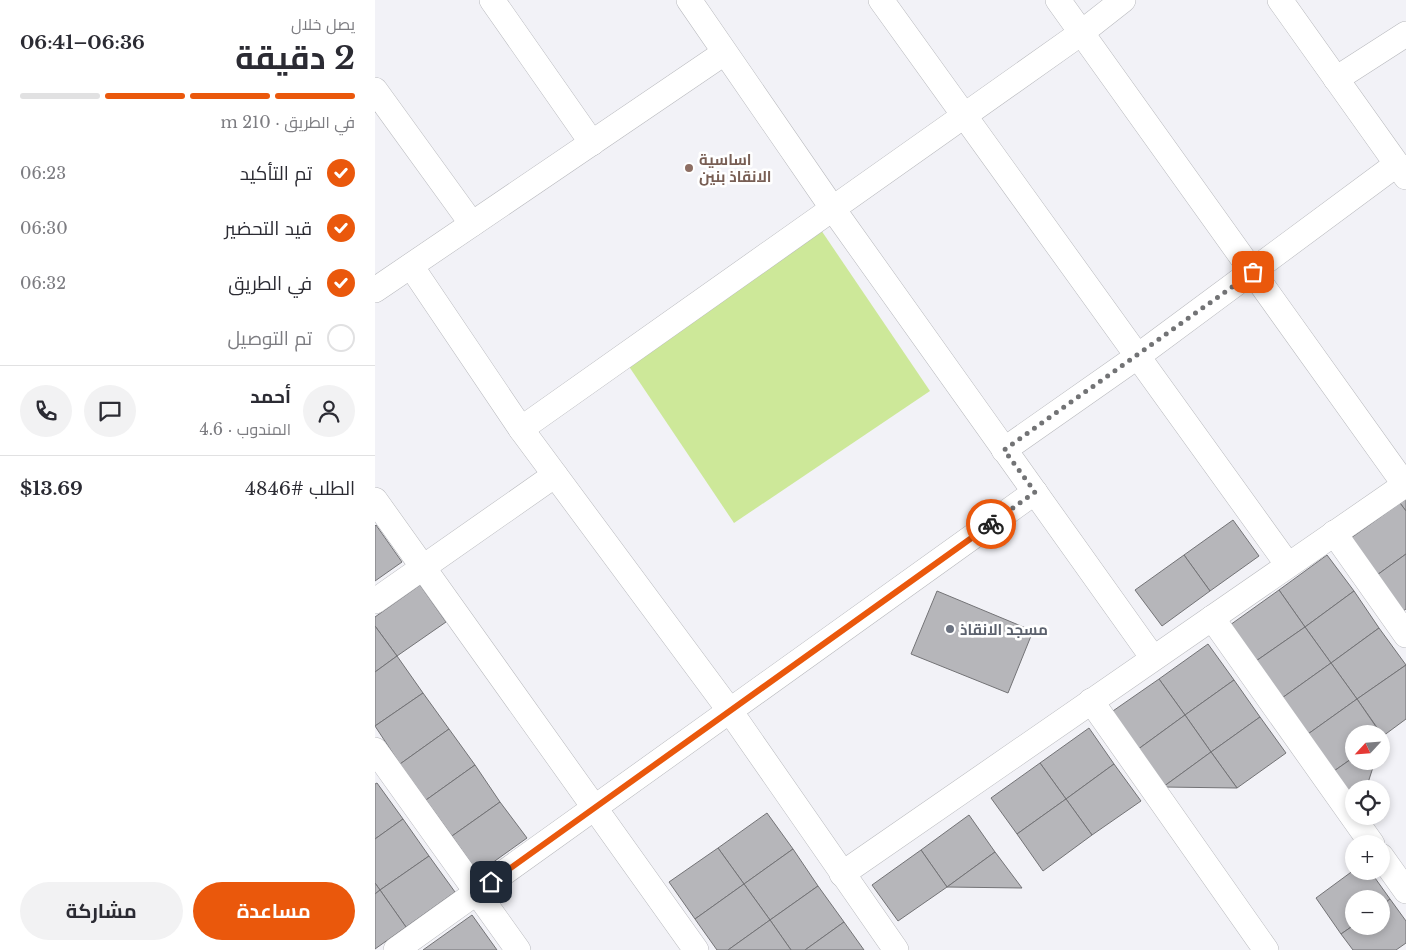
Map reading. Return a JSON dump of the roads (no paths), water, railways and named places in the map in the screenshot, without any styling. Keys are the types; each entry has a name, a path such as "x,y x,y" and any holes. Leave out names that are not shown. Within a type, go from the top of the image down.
{"street":[{"path":"492,0 592,143"},
{"path":"689,0 833,209 1153,658"},
{"path":"881,0 1288,565"},
{"path":"842,874 1406,484 1058,0"},
{"path":"521,428 833,209 963,114 1081,33 1123,0"},
{"path":"1004,450 1253,272 1401,171 1280,0"},
{"path":"1337,79 1406,34"},
{"path":"375,290 724,53"},
{"path":"375,90 472,224"},
{"path":"411,266 521,428 730,710 896,950"},
{"path":"375,602 555,474"},
{"path":"396,950 1035,492"},
{"path":"375,500 696,950"},
{"path":"1334,534 1406,635"},
{"path":"1212,618 1366,835"},
{"path":"1091,702 1267,950"},
{"path":"375,750 518,950"},
{"path":"1390,869 1406,891"}],"place":[{"name":"اساسية الانقاذ بنين","path":"689,168"},
{"name":"مسجد الانقاذ","path":"950,629"}]}
